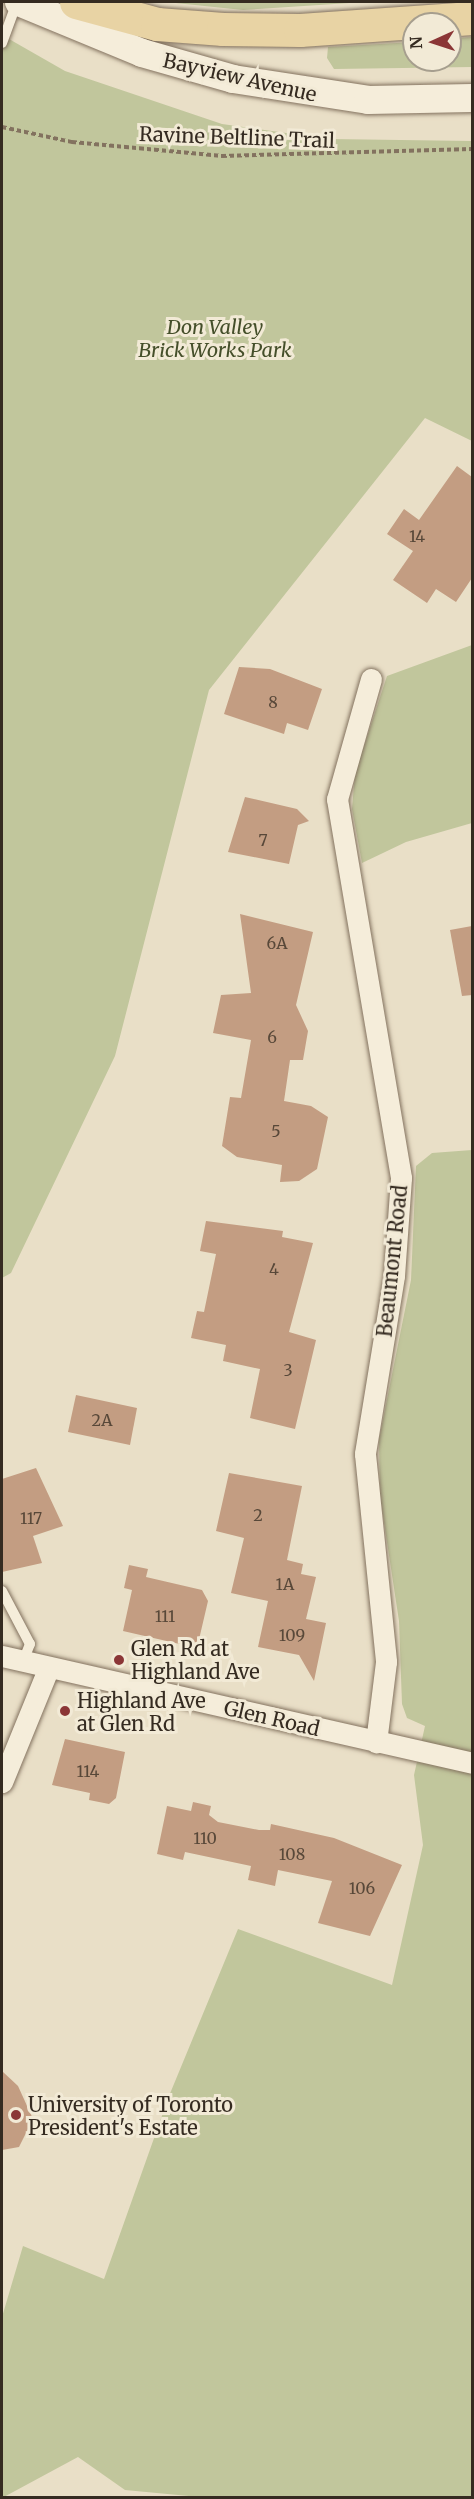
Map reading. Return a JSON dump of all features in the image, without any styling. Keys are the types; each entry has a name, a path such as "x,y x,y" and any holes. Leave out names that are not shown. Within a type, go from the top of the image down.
{"main road":[{"name":"Bayview Avenue","path":"18,2 142,53 233,79 368,100 472,98"},
{"path":"76,2 157,24 223,29 300,30 472,18"}],"street":[{"name":"Beaumont Road","path":"372,679 337,800 400,1178 394,1276 365,1454 386,1662 376,1742"},
{"name":"Glen Road","path":"2,1656 472,1763"},
{"path":"2,1782 49,1667"}],"lane":[{"path":"2,43 18,2"},
{"path":"2,1592 30,1644 23,1661"}],"path":[{"name":"Ravine Beltline Trail","path":"2,127 72,142 222,156 324,157 472,149"}],"green space":[{"path":"166,2 365,2 243,10"},
{"name":"Don Valley Brick Works Park","path":"2,35 65,71 222,124 329,139 472,141 472,441 425,418 209,690 115,1056 11,1273 2,1278"},
{"path":"472,37 472,67 462,67 462,38"},
{"path":"402,43 402,68 334,69 327,58 328,47"},
{"path":"472,645 472,823 406,842 362,863 352,809 355,773 387,676"},
{"path":"472,1150 472,2497 210,2498 125,2490 78,2457 2,2498 2,2317 23,2246 104,2279 169,2096 238,1929 392,1985 423,1845 414,1775 425,1726 407,1718 402,1704 399,1621 380,1496 379,1439 411,1280 416,1166 432,1153"}],"building":[{"path":"457,466 472,477 472,578 456,602 436,589 427,603 393,580 413,551 387,534 404,509 419,520"},
{"path":"239,667 270,669 322,689 308,730 287,723 284,734 224,714"},
{"path":"245,797 297,809 309,821 298,825 289,864 228,852"},
{"path":"240,914 313,932 296,1005 308,1031 303,1060 290,1060 284,1101 311,1106 328,1117 317,1169 299,1181 280,1182 282,1165 237,1157 222,1146 230,1097 241,1098 251,1040 213,1033 221,995 251,993"},
{"path":"472,926 472,995 462,996 450,930"},
{"path":"206,1221 283,1231 282,1237 313,1243 289,1332 316,1340 295,1429 250,1418 260,1369 223,1361 226,1345 191,1338 197,1311 204,1312 216,1254 200,1251"},
{"path":"76,1395 137,1408 130,1445 68,1432"},
{"path":"36,1468 63,1526 33,1536 42,1563 2,1572 2,1479"},
{"path":"229,1473 302,1486 287,1560 303,1564 301,1574 316,1577 306,1619 326,1623 314,1681 299,1655 258,1647 268,1601 231,1593 244,1538 216,1531"},
{"path":"129,1565 148,1569 146,1577 202,1590 208,1601 197,1648 123,1631 132,1590 124,1588"},
{"path":"65,1739 125,1752 116,1798 109,1804 89,1800 90,1793 52,1785"},
{"path":"193,1802 211,1806 209,1815 218,1822 259,1830 270,1830 271,1824 334,1838 402,1865 370,1936 318,1923 332,1881 278,1870 275,1886 248,1880 251,1866 185,1852 183,1860 157,1854 167,1806 191,1811"},
{"name":"University of Toronto President's Estate","path":"2,2071 18,2086 33,2119 19,2147 2,2150"}],"place":[{"name":"Glen Rd at Highland Ave","path":"119,1660"},
{"name":"Highland Ave at Glen Rd","path":"65,1711"},
{"name":"University of Toronto President's Estate","path":"16,2115"}]}
